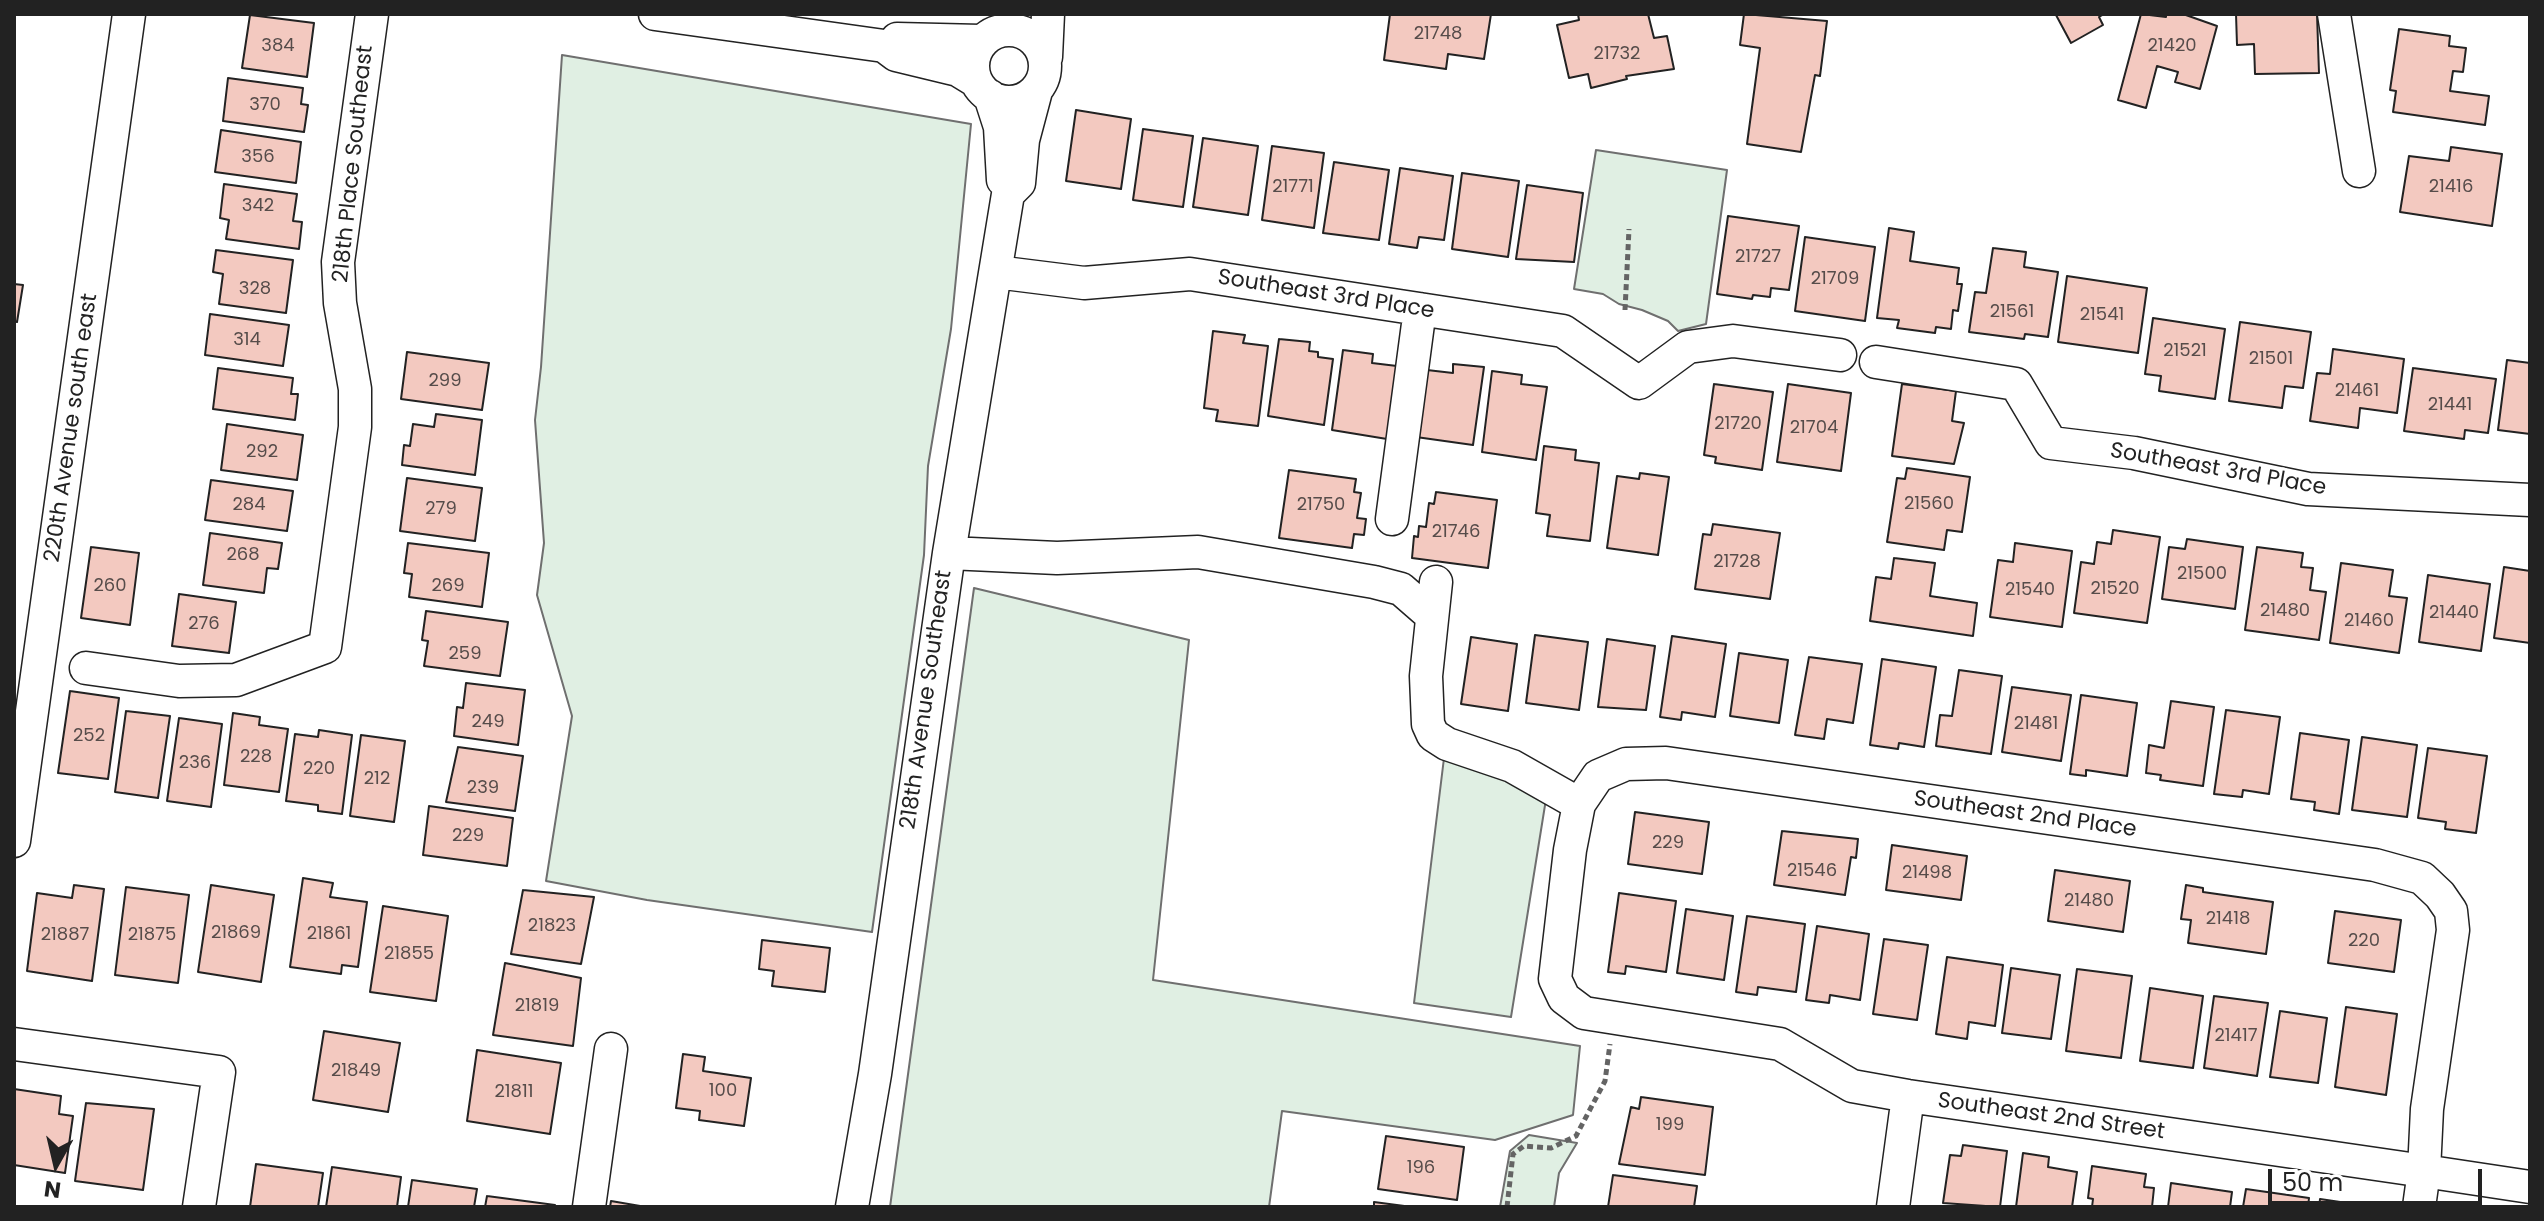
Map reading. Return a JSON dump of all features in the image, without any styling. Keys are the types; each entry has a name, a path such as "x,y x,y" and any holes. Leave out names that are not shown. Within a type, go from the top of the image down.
{"street":[{"name":"220th Avenue south east","path":"14,841 129,14"},
{"name":"218th Place Southeast","path":"86,668 179,681 236,680 325,647 355,427 355,389 340,303 338,262 372,14"},
{"path":"655,14 884,46 896,55 958,70 1009,102 1024,99 1036,91 1043,80 1048,14"},
{"path":"2334,14 2359,171"},
{"path":"884,46 896,39 1000,28 1032,39 1046,57"},
{"path":"983,88 972,66 1000,28"},
{"name":"218th Avenue Southeast","path":"852,1207 875,1074 949,553 1008,194 1003,183 1000,127 983,88"},
{"name":"218th Avenue Southeast","path":"1008,194 1019,183 1023,140 1036,91"},
{"name":"Southeast 3rd Place","path":"996,272 1084,283 1190,274 1563,331 1639,383 1688,347 1733,341 1840,355"},
{"path":"1392,519 1420,309"},
{"name":"Southeast 3rd Place","path":"1876,362 2016,384 2051,443 2134,453 2308,489 2530,500"},
{"path":"949,553 1057,558 1198,552 1401,589 1432,616"},
{"path":"1436,582 1426,704 1433,735 1447,744 1512,766 1579,804"},
{"name":"Southeast 2nd Place","path":"1579,804 1598,776 1626,764 1666,763 2375,865 2422,878 2451,911 2453,930 2427,1109 2424,1171"},
{"name":"Southeast 2nd Street","path":"1579,804 1570,850 1555,979 1564,998 1584,1013 1780,1044 1852,1086 2530,1187"},
{"path":"14,1044 219,1072 199,1207"},
{"path":"589,1207 611,1049"},
{"path":"1893,1207 1908,1096"},
{"path":"2419,1207 2424,1171"}],"path":[{"path":"1625,310 1629,229"},
{"path":"1507,1207 1513,1154 1524,1146 1559,1146 1583,1128 1605,1081 1608,1037"}],"green space":[{"path":"562,55 971,124 951,329 928,466 924,555 872,932 647,900 546,881 572,716 537,595 544,543 535,420"},
{"path":"1596,150 1727,170 1706,324 1678,331 1668,321 1619,304 1603,294 1574,289"},
{"path":"974,588 1189,640 1153,980 1580,1046 1573,1115 1495,1140 1282,1111 1269,1207 890,1207"},
{"path":"1444,758 1458,758 1546,799 1511,1017 1414,1003"},
{"path":"1529,1135 1577,1143 1559,1173 1554,1207 1500,1207 1510,1151"}],"building":[{"path":"1390,14 1491,14 1484,59 1448,54 1446,69 1384,60"},
{"path":"1578,14 1648,14 1654,38 1667,36 1674,69 1626,76 1627,79 1591,88 1588,74 1569,78 1557,25 1579,20"},
{"path":"1744,14 1827,21 1820,76 1815,75 1801,152 1747,144 1760,48 1740,45"},
{"path":"2104,14 2099,17 2103,25 2071,43 2056,15"},
{"path":"2141,14 2166,17 2166,14 2183,14 2217,26 2200,89 2175,82 2178,72 2157,66 2146,108 2118,100"},
{"path":"2236,14 2317,14 2319,73 2255,74 2254,44 2237,45"},
{"path":"250,15 314,23 307,77 242,68"},
{"path":"2399,29 2450,36 2449,46 2466,48 2463,72 2453,71 2450,91 2489,96 2485,125 2393,112 2396,91 2390,90"},
{"path":"228,78 303,88 301,104 308,105 304,132 223,121"},
{"path":"1076,110 1131,119 1121,189 1066,181"},
{"path":"1143,129 1193,136 1183,207 1133,200"},
{"path":"221,130 301,142 296,183 215,172"},
{"path":"1203,138 1258,146 1248,215 1193,207"},
{"path":"1272,146 1324,153 1314,228 1262,220"},
{"path":"2451,147 2502,154 2492,226 2400,212 2409,156 2449,161"},
{"path":"1334,162 1389,170 1379,240 1323,233"},
{"path":"1400,168 1453,176 1444,240 1419,237 1417,248 1389,244"},
{"path":"1462,173 1519,181 1508,257 1452,249"},
{"path":"224,184 297,194 293,221 302,222 299,249 226,239 229,220 220,218"},
{"path":"1527,185 1583,193 1574,262 1516,259"},
{"path":"1728,216 1799,226 1789,290 1771,288 1770,297 1753,295 1752,299 1717,294"},
{"path":"1889,228 1914,232 1910,261 1959,268 1957,284 1962,284 1958,311 1953,310 1951,329 1936,327 1935,333 1897,328 1899,320 1877,318"},
{"path":"1805,237 1875,247 1865,321 1795,311"},
{"path":"1993,248 2026,252 2024,267 2058,272 2048,337 2025,334 2024,339 1969,332 1975,292 1986,293"},
{"path":"216,250 293,260 286,313 219,304 223,274 213,272"},
{"path":"2067,276 2147,288 2138,353 2058,342"},
{"path":"14,284 23,285 17,322 14,321"},
{"path":"210,314 289,325 283,366 205,355"},
{"path":"2153,318 2225,329 2215,399 2159,391 2161,376 2145,374"},
{"path":"2240,322 2311,332 2303,388 2285,386 2282,408 2229,401"},
{"path":"1213,331 1245,335 1243,343 1268,346 1258,426 1216,421 1218,410 1204,408"},
{"path":"1279,339 1310,342 1309,351 1318,352 1318,357 1333,359 1324,425 1268,416"},
{"path":"2333,349 2404,359 2397,413 2360,408 2358,428 2310,421 2317,373 2330,374"},
{"path":"1343,350 1373,354 1372,363 1397,366 1387,439 1332,430"},
{"path":"407,352 489,363 482,410 401,399"},
{"path":"2507,360 2530,363 2530,434 2498,430"},
{"path":"1453,364 1484,367 1473,445 1416,437 1427,370 1453,373"},
{"path":"218,368 293,378 291,394 298,394 295,420 213,409"},
{"path":"2413,368 2496,379 2488,433 2465,430 2464,439 2404,431"},
{"path":"1492,371 1522,375 1521,384 1547,387 1536,460 1482,452"},
{"path":"1714,384 1773,392 1762,470 1715,463 1716,457 1704,455"},
{"path":"1788,384 1851,393 1841,471 1777,462"},
{"path":"1902,384 1956,391 1952,421 1964,423 1954,464 1892,456"},
{"path":"436,414 482,420 475,475 402,465 404,445 410,446 413,424 434,427"},
{"path":"227,424 303,435 297,480 221,470"},
{"path":"1544,446 1576,450 1575,460 1599,463 1590,541 1547,536 1550,515 1536,513"},
{"path":"1907,468 1970,477 1962,532 1947,530 1944,550 1887,542 1897,478 1905,479"},
{"path":"1289,470 1356,479 1354,492 1361,493 1357,518 1366,519 1364,535 1354,534 1352,548 1279,538"},
{"path":"1640,473 1669,477 1658,555 1607,548 1617,476 1639,479"},
{"path":"407,478 482,488 475,541 400,531"},
{"path":"211,480 293,491 287,531 205,520"},
{"path":"1436,492 1497,500 1488,568 1412,558 1414,536 1418,537 1419,526 1426,527 1429,503 1434,504"},
{"path":"1713,524 1780,533 1770,599 1695,589 1703,534 1711,535"},
{"path":"2113,530 2160,537 2147,623 2074,613 2081,562 2094,564 2097,542 2111,544"},
{"path":"210,533 282,543 278,569 267,568 264,593 203,585"},
{"path":"2187,539 2243,547 2235,609 2162,599 2169,547 2185,549"},
{"path":"408,543 489,553 482,607 409,597 412,574 404,573"},
{"path":"2015,543 2072,551 2062,627 1990,617 1998,560 2013,562"},
{"path":"91,547 139,553 130,625 81,618"},
{"path":"2257,547 2303,553 2301,567 2313,568 2310,590 2326,592 2319,640 2245,630"},
{"path":"1894,558 1935,563 1930,596 1977,603 1973,636 1870,621 1876,577 1891,579"},
{"path":"2341,563 2393,570 2389,596 2407,598 2399,653 2330,643"},
{"path":"2504,567 2530,571 2530,643 2494,638"},
{"path":"2428,575 2490,584 2481,651 2419,642"},
{"path":"179,594 236,602 229,653 172,646"},
{"path":"426,611 508,622 500,676 424,666 428,641 422,640"},
{"path":"1535,635 1588,642 1579,710 1526,703"},
{"path":"1672,636 1726,644 1715,717 1682,712 1681,720 1660,717"},
{"path":"1471,637 1517,644 1508,711 1461,704"},
{"path":"1607,639 1655,646 1646,710 1598,707"},
{"path":"1739,653 1788,660 1779,723 1730,716"},
{"path":"1809,657 1862,664 1853,723 1827,719 1824,739 1795,735"},
{"path":"1882,659 1936,667 1924,747 1899,743 1898,749 1870,745"},
{"path":"1959,670 2002,676 1991,754 1936,746 1940,715 1952,716"},
{"path":"466,683 525,690 518,745 454,736 457,707 463,708"},
{"path":"2012,687 2071,695 2061,761 2002,752"},
{"path":"70,691 119,698 108,779 58,773"},
{"path":"2081,695 2137,703 2127,776 2086,770 2086,776 2070,774"},
{"path":"2171,701 2214,707 2203,786 2160,780 2161,775 2146,773 2149,745 2164,748"},
{"path":"2226,710 2280,717 2269,794 2243,790 2242,797 2214,794"},
{"path":"126,711 170,716 158,798 115,792"},
{"path":"233,713 260,717 259,725 288,729 279,792 224,785"},
{"path":"179,718 222,724 211,807 167,801"},
{"path":"319,730 352,735 342,814 318,811 318,805 286,801 295,734 318,737"},
{"path":"2300,733 2349,740 2339,814 2314,810 2315,802 2291,799"},
{"path":"361,735 405,741 394,822 350,816"},
{"path":"2362,737 2417,745 2407,817 2352,810"},
{"path":"458,747 523,756 515,811 446,802"},
{"path":"2428,748 2487,756 2476,833 2445,829 2446,822 2418,818"},
{"path":"429,806 513,818 507,866 423,855"},
{"path":"1635,812 1709,822 1702,874 1628,864"},
{"path":"1782,831 1858,839 1856,858 1851,857 1845,895 1774,885"},
{"path":"1892,845 1967,856 1961,900 1886,890"},
{"path":"2055,870 2130,881 2123,932 2048,921"},
{"path":"303,878 333,883 330,897 367,902 358,967 342,965 341,974 290,967"},
{"path":"74,885 104,889 92,981 27,971 37,893 72,898"},
{"path":"211,885 274,895 261,982 198,972"},
{"path":"2186,885 2203,888 2203,892 2273,902 2266,954 2188,943 2191,920 2181,919"},
{"path":"126,887 189,895 178,983 115,975"},
{"path":"523,890 594,897 581,964 511,954"},
{"path":"1619,893 1676,901 1666,972 1626,966 1625,974 1608,972"},
{"path":"383,906 448,916 436,1001 370,992"},
{"path":"1686,909 1733,916 1724,980 1677,973"},
{"path":"2335,911 2401,920 2394,972 2328,963"},
{"path":"1747,916 1805,924 1796,992 1758,987 1757,995 1736,992"},
{"path":"1817,926 1869,934 1860,1000 1830,995 1829,1003 1806,1000"},
{"path":"1884,939 1928,945 1917,1020 1873,1014"},
{"path":"762,940 830,948 825,992 772,986 774,971 759,969"},
{"path":"1947,957 2003,965 1995,1026 1969,1022 1967,1039 1936,1034"},
{"path":"505,963 581,978 573,1046 493,1035"},
{"path":"2011,968 2060,975 2051,1039 2002,1033"},
{"path":"2077,969 2132,976 2121,1058 2066,1051"},
{"path":"2150,988 2203,996 2193,1068 2140,1061"},
{"path":"2214,996 2268,1003 2257,1076 2204,1068"},
{"path":"2346,1007 2397,1014 2386,1095 2335,1087"},
{"path":"2280,1011 2327,1018 2318,1083 2270,1077"},
{"path":"324,1031 400,1043 388,1112 313,1100"},
{"path":"477,1050 561,1063 550,1134 467,1121"},
{"path":"683,1054 705,1057 703,1071 751,1078 744,1126 699,1120 700,1111 676,1108"},
{"path":"14,1089 61,1096 59,1114 73,1116 65,1173 14,1165"},
{"path":"1641,1097 1713,1107 1705,1175 1619,1164 1631,1107 1639,1109"},
{"path":"86,1103 154,1109 143,1190 75,1181"},
{"path":"1386,1136 1464,1147 1457,1200 1378,1189"},
{"path":"1963,1145 2007,1151 2000,1207 1943,1203 1950,1155 1961,1156"},
{"path":"2023,1153 2049,1157 2048,1167 2077,1172 2072,1207 2016,1207"},
{"path":"256,1164 323,1173 318,1207 250,1207"},
{"path":"2092,1166 2146,1174 2144,1187 2154,1188 2152,1207 2092,1207 2093,1199 2088,1198"},
{"path":"332,1167 401,1177 397,1207 326,1207"},
{"path":"1613,1175 1697,1186 1694,1207 1608,1207"},
{"path":"412,1180 477,1189 474,1207 408,1207"},
{"path":"2171,1183 2232,1192 2230,1207 2168,1207"},
{"path":"2246,1189 2309,1198 2308,1207 2243,1207"},
{"path":"487,1196 555,1205 555,1207 485,1207"},
{"path":"2320,1199 2374,1207 2319,1207"},
{"path":"611,1201 646,1207 610,1207"},
{"path":"1374,1202 1412,1207 1374,1207"}]}
